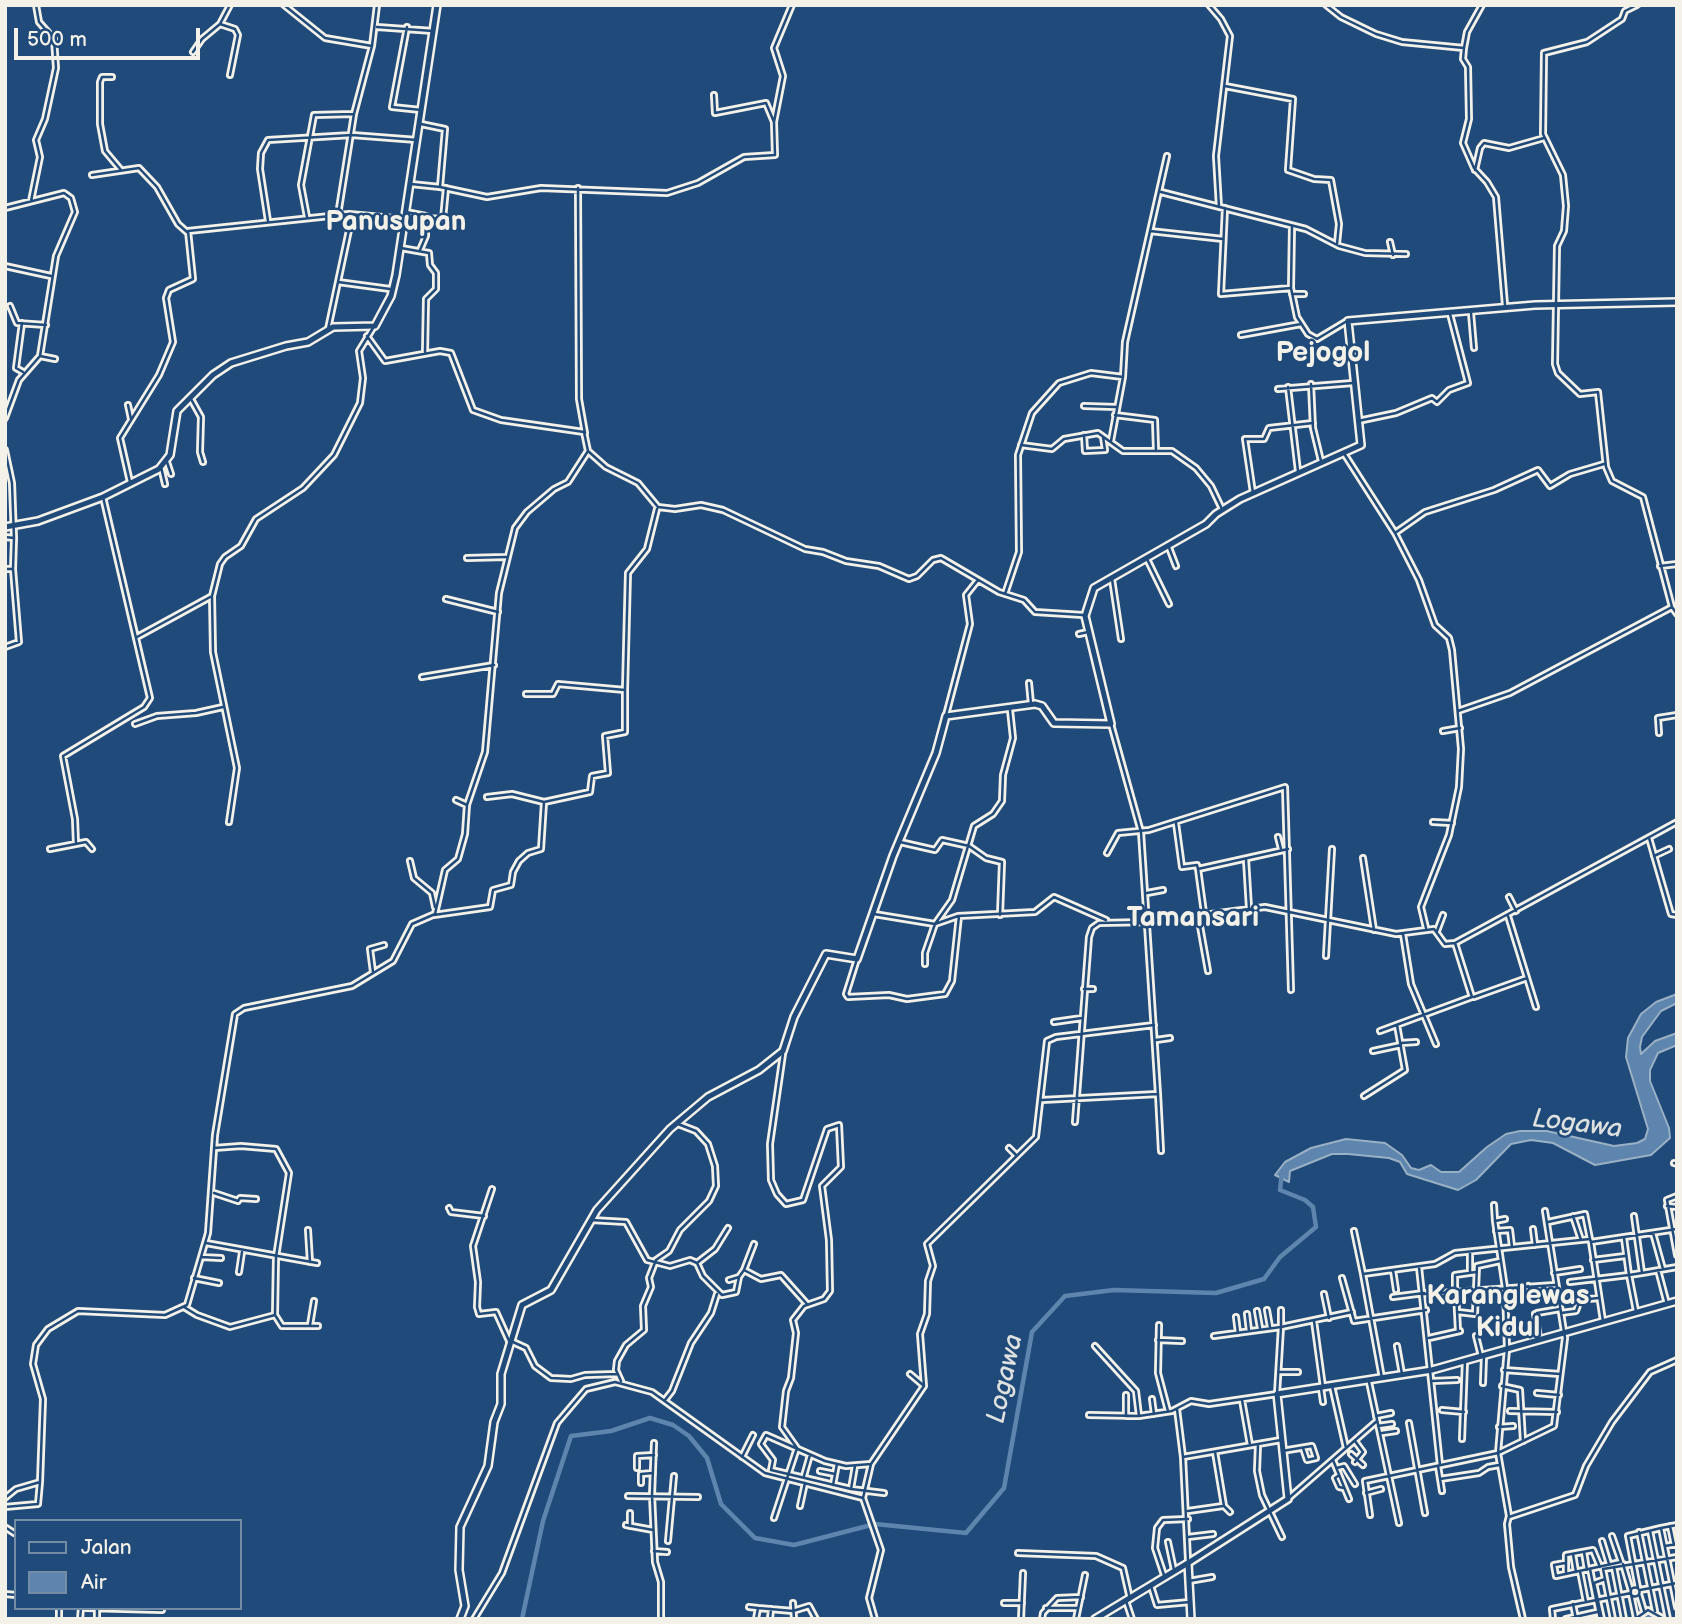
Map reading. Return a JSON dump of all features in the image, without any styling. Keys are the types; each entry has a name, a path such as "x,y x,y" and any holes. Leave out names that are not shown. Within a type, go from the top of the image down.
{"street":[{"path":"31,201 40,157 36,140 45,119 56,68 53,34 39,22 36,5"},
{"path":"193,52 202,39 220,24 230,5"},
{"path":"284,5 325,38 372,46"},
{"path":"338,215 354,114 376,27 377,5"},
{"path":"229,822 237,768 214,667 212,596 222,560 241,546 251,524 303,488 334,454 363,394 359,351 393,290 437,5"},
{"path":"411,184 487,197 541,188 675,192 698,183 744,157 775,155 774,122 783,76 774,48 792,5"},
{"path":"1209,5 1229,34 1216,156 1219,207"},
{"path":"1326,5 1363,29 1389,38 1464,47"},
{"path":"1482,5 1467,32 1464,47 1463,58 1468,67 1469,118 1462,142 1475,170 1488,182 1496,197 1506,309"},
{"path":"1637,5 1625,11 1622,19 1587,42 1544,53 1544,138 1563,175 1566,206 1564,231 1557,246 1556,370 1580,394 1598,392 1605,464 1612,481 1643,497 1660,566 1672,607 1677,614"},
{"path":"220,24 235,29 238,35 230,75"},
{"path":"376,27 407,27 433,31"},
{"path":"407,27 392,108 421,110"},
{"path":"112,77 104,77 100,82 100,124 105,150 121,170"},
{"path":"1225,86 1293,99 1288,170 1314,179 1331,180 1339,223 1337,244"},
{"path":"714,96 715,113 766,103 774,122"},
{"path":"307,217 301,185 314,115 354,114"},
{"path":"419,124 445,129 440,187"},
{"path":"268,221 260,169 266,142 310,136 352,135 417,140"},
{"path":"1475,170 1480,148 1484,143 1509,148 1544,138"},
{"path":"1111,441 1123,377 1125,342 1167,156"},
{"path":"92,175 137,167 145,172 178,223 187,232 193,279 167,293 173,342 159,375 122,432 120,446 130,486"},
{"path":"187,232 268,221 353,214 443,219 446,188"},
{"path":"434,915 445,870 458,859 465,834 467,805 485,752 506,557 518,521 554,489 568,482 587,451 579,399 578,188"},
{"path":"1160,192 1292,226 1365,253 1406,254"},
{"path":"5,208 62,193 68,194 73,201 74,219 56,256 51,276 40,356 23,372 6,409 5,418"},
{"path":"1225,208 1221,294 1291,288"},
{"path":"328,328 353,214"},
{"path":"419,251 426,236 426,218"},
{"path":"1292,226 1292,294 1301,324 1308,334 1317,338 1348,321 1557,304 1677,302"},
{"path":"1150,231 1224,239"},
{"path":"1390,242 1393,254"},
{"path":"401,248 430,254 436,283 435,290 427,295 425,301 425,354"},
{"path":"5,266 51,276"},
{"path":"1291,279 1298,279"},
{"path":"338,282 393,290"},
{"path":"1292,294 1304,294"},
{"path":"10,306 15,322 46,325"},
{"path":"1471,313 1474,348"},
{"path":"1358,421 1396,413 1432,398 1437,401 1449,390 1468,383 1450,314"},
{"path":"1161,1151 1142,832 1111,724 1085,616 1094,588 1112,576 1206,524 1222,509 1361,445 1348,321"},
{"path":"22,323 16,368 23,372"},
{"path":"1241,335 1301,324"},
{"path":"5,527 38,521 103,497 130,486 161,467 167,462 171,451 175,414 213,375 231,363 286,345 308,342 328,328 373,328"},
{"path":"367,336 383,360 440,351 453,355 468,403 477,412 501,420 585,433"},
{"path":"40,356 55,359"},
{"path":"1004,594 1017,562 1021,539 1020,445 1032,413 1059,383 1091,373 1123,377"},
{"path":"1278,389 1311,384 1322,387 1353,383"},
{"path":"1311,384 1313,423 1322,464"},
{"path":"1288,387 1298,473"},
{"path":"191,399 201,417 200,452 203,462"},
{"path":"128,405 131,419"},
{"path":"1084,406 1116,407"},
{"path":"1115,415 1154,420 1156,450"},
{"path":"1253,493 1245,439 1262,439 1269,428 1313,423"},
{"path":"1020,445 1052,449 1062,440 1084,435 1103,435 1123,451 1172,451 1196,468 1211,486 1222,509"},
{"path":"1084,435 1085,451 1105,450 1103,435"},
{"path":"5,450 12,483 13,598 19,642 5,647"},
{"path":"587,451 606,467 638,483 658,507 675,509 701,505 723,510 794,545 846,561 879,566 911,579 933,560 941,558 1004,594 1024,600 1035,612 1077,613 1085,616"},
{"path":"1345,454 1395,533 1419,580 1434,625 1450,640 1460,728 1460,779 1452,823 1421,907 1426,928"},
{"path":"167,462 171,474"},
{"path":"1395,533 1425,512 1494,490 1538,470 1550,486 1570,474 1605,464"},
{"path":"161,467 165,484"},
{"path":"76,844 75,819 63,757 149,702 137,637 103,497"},
{"path":"487,797 512,794 544,802 590,792 593,776 608,773 605,736 625,732 628,573 647,548 658,507"},
{"path":"5,537 14,538"},
{"path":"1168,545 1175,566"},
{"path":"1146,556 1169,604"},
{"path":"467,558 506,557"},
{"path":"1660,566 1677,564"},
{"path":"5,569 13,569"},
{"path":"1112,576 1121,639"},
{"path":"959,916 952,981 942,995 907,999 889,995 848,997 846,994 871,914 939,744 970,624 966,595 978,580"},
{"path":"137,637 212,596"},
{"path":"446,599 498,612"},
{"path":"1458,710 1510,693 1672,607"},
{"path":"1079,634 1087,632"},
{"path":"422,677 494,665"},
{"path":"1029,682 1031,704"},
{"path":"526,694 553,694 558,684 625,690"},
{"path":"946,716 1031,704 1041,705 1052,722 1111,724"},
{"path":"925,964 925,953 934,924 952,900 976,821 993,814 1003,799 1003,775 1013,738 1010,706"},
{"path":"135,724 158,716 223,707"},
{"path":"1659,733 1658,718 1677,715"},
{"path":"1443,731 1460,728"},
{"path":"1107,853 1118,833 1142,832 1176,823 1284,787 1291,990"},
{"path":"456,800 467,805"},
{"path":"5,1507 38,1504 41,1497 44,1408 42,1389 33,1364 36,1345 48,1329 80,1311 165,1315 184,1307 206,1242 214,1148 231,1030 237,1012 352,986 396,958 412,924 434,915 491,907 493,890 510,886 519,861 528,853 541,849 544,802"},
{"path":"1433,822 1452,823"},
{"path":"1075,1122 1090,932 1099,923 1149,922 1250,908 1289,911 1374,930 1402,933 1426,928 1437,931 1445,944 1455,943 1677,822"},
{"path":"1176,823 1182,867 1197,865 1204,914"},
{"path":"1278,837 1281,849"},
{"path":"1649,838 1671,914 1677,915"},
{"path":"900,842 934,850 942,840 969,846 986,858 1003,862 1000,915"},
{"path":"50,849 88,842 92,849"},
{"path":"1198,869 1288,849"},
{"path":"1326,956 1332,849"},
{"path":"1654,856 1669,849"},
{"path":"1363,858 1374,930"},
{"path":"1246,859 1250,908"},
{"path":"410,862 414,878 432,893 436,910"},
{"path":"1147,892 1163,890"},
{"path":"871,914 934,924 959,916 1035,912 1055,897 1110,921"},
{"path":"1509,897 1516,912"},
{"path":"1198,915 1208,971"},
{"path":"1437,931 1443,915"},
{"path":"1508,916 1536,1007"},
{"path":"1402,933 1406,964 1422,1016 1436,1044"},
{"path":"1455,943 1475,998"},
{"path":"373,972 370,949 384,945"},
{"path":"774,1518 797,1445 782,1426 796,1332 793,1320 807,1304 824,1299 830,1291 829,1241 822,1186 840,1169 841,1129 839,1125 827,1129 803,1200 783,1203 771,1180 769,1144 783,1051 794,1017 824,956 830,953 857,959"},
{"path":"1380,1031 1527,978"},
{"path":"1084,989 1093,989"},
{"path":"1054,1021 1082,1018"},
{"path":"875,1619 869,1600 881,1554 864,1495 871,1464 895,1424 924,1386 920,1334 927,1314 928,1281 933,1266 927,1244 1036,1138 1047,1041 1154,1025"},
{"path":"1364,1096 1405,1070 1397,1025"},
{"path":"1156,1040 1170,1038"},
{"path":"1373,1051 1416,1042"},
{"path":"460,1619 464,1606 459,1570 460,1527 487,1470 494,1422 500,1404 501,1374 523,1303 551,1290 602,1204 678,1124 705,1099 759,1070 783,1051"},
{"path":"1042,1100 1158,1094"},
{"path":"622,1381 616,1367 622,1350 644,1330 643,1306 651,1287 649,1278 654,1263 668,1251 680,1230 709,1201 716,1186 715,1166 709,1147 696,1131 678,1124"},
{"path":"214,1148 241,1146 278,1150 289,1176 276,1257 275,1315 282,1326 318,1326"},
{"path":"1009,1147 1017,1156"},
{"path":"492,1189 472,1251 478,1282 478,1311 481,1314 496,1312 512,1344 526,1348 535,1366 551,1378 571,1379 584,1375 617,1374"},
{"path":"212,1193 238,1201 240,1198 256,1199"},
{"path":"1677,1196 1668,1197 1667,1206 1677,1255"},
{"path":"1493,1205 1505,1288 1507,1349 1498,1453 1509,1516 1509,1556 1523,1619"},
{"path":"1667,1206 1677,1207"},
{"path":"449,1208 451,1212 484,1216"},
{"path":"1370,1515 1365,1480 1498,1453 1552,1428 1557,1412 1564,1334 1545,1211"},
{"path":"1546,1223 1586,1215 1603,1321"},
{"path":"1573,1216 1581,1240"},
{"path":"1634,1216 1642,1273"},
{"path":"1494,1221 1505,1219"},
{"path":"591,1220 628,1223 647,1260 670,1266 690,1260 697,1263 717,1293 725,1296 736,1293 739,1278 754,1244"},
{"path":"697,1263 715,1249 728,1227"},
{"path":"1533,1229 1535,1245"},
{"path":"1363,1275 1435,1264 1455,1253 1637,1236 1677,1229"},
{"path":"308,1230 310,1262"},
{"path":"1496,1231 1510,1230 1512,1248"},
{"path":"1354,1231 1382,1380"},
{"path":"1653,1233 1667,1304"},
{"path":"1623,1237 1636,1312"},
{"path":"206,1242 242,1252 317,1263"},
{"path":"239,1272 242,1252"},
{"path":"1470,1252 1470,1272"},
{"path":"1593,1260 1626,1255"},
{"path":"201,1256 221,1258"},
{"path":"1458,1312 1475,1314 1477,1266 1500,1261"},
{"path":"1419,1267 1429,1338 1442,1491"},
{"path":"1570,1282 1677,1267"},
{"path":"1554,1273 1580,1269"},
{"path":"744,1270 761,1279 779,1274 807,1304"},
{"path":"1393,1270 1395,1290"},
{"path":"1429,1338 1459,1331 1454,1276 1476,1272"},
{"path":"194,1278 219,1283"},
{"path":"729,1280 739,1278"},
{"path":"1342,1278 1354,1321 1426,1310"},
{"path":"1392,1297 1556,1285"},
{"path":"1528,1286 1534,1298 1568,1298"},
{"path":"668,1397 691,1343 711,1313 717,1293"},
{"path":"1324,1294 1329,1318"},
{"path":"1539,1341 1536,1314 1576,1311 1580,1300 1599,1297"},
{"path":"310,1325 314,1301"},
{"path":"1090,1415 1139,1416 1169,1412 1191,1401 1209,1404 1382,1380 1432,1370 1677,1301"},
{"path":"184,1307 197,1315 230,1327 275,1315"},
{"path":"1267,1310 1270,1328"},
{"path":"1281,1310 1277,1394 1288,1499"},
{"path":"1257,1311 1260,1329"},
{"path":"1214,1336 1281,1327 1352,1312"},
{"path":"1247,1314 1249,1331"},
{"path":"1236,1317 1238,1334"},
{"path":"1314,1321 1323,1402"},
{"path":"1159,1325 1158,1373 1169,1412"},
{"path":"1476,1336 1483,1356 1483,1384"},
{"path":"1158,1340 1182,1341"},
{"path":"1094,1346 1136,1391 1139,1416"},
{"path":"1397,1346 1402,1376"},
{"path":"1509,1516 1577,1493 1586,1466 1612,1422 1650,1372 1677,1360"},
{"path":"1462,1439 1465,1361"},
{"path":"1504,1370 1561,1374"},
{"path":"1279,1372 1298,1373"},
{"path":"910,1374 924,1386"},
{"path":"1432,1381 1457,1380"},
{"path":"474,1619 502,1573 561,1417 586,1389 606,1382 622,1381 668,1397 765,1473 804,1477 864,1495"},
{"path":"1369,1382 1399,1523"},
{"path":"1332,1386 1335,1411 1346,1449"},
{"path":"1502,1386 1528,1391"},
{"path":"1520,1390 1523,1441"},
{"path":"1536,1393 1559,1395"},
{"path":"1126,1395 1126,1416"},
{"path":"1152,1399 1154,1414"},
{"path":"1242,1400 1250,1446"},
{"path":"1177,1409 1188,1511 1191,1619"},
{"path":"1442,1410 1464,1412"},
{"path":"1510,1411 1557,1412"},
{"path":"1095,1619 1107,1616 1128,1600 1269,1514 1377,1419 1391,1413"},
{"path":"1409,1423 1425,1513"},
{"path":"1378,1426 1392,1424"},
{"path":"1499,1427 1513,1426"},
{"path":"712,1434 715,1428"},
{"path":"1380,1434 1396,1431"},
{"path":"744,1455 753,1435"},
{"path":"871,1464 837,1464 796,1450 766,1435 761,1444 773,1460 771,1470 786,1476 805,1483 864,1495 884,1493"},
{"path":"1183,1457 1281,1440"},
{"path":"1355,1441 1363,1452 1356,1461"},
{"path":"654,1443 653,1531 654,1551 662,1582 661,1619"},
{"path":"1258,1445 1257,1471 1269,1514 1282,1537"},
{"path":"1282,1451 1303,1448 1314,1447 1316,1458 1307,1460 1303,1448"},
{"path":"1215,1452 1224,1506 1230,1512"},
{"path":"1351,1454 1363,1465"},
{"path":"637,1468 637,1456 654,1455"},
{"path":"804,1477 810,1455"},
{"path":"1333,1460 1338,1476 1335,1478 1349,1499"},
{"path":"834,1485 837,1464"},
{"path":"1440,1479 1479,1474 1487,1467 1499,1465"},
{"path":"851,1489 855,1466"},
{"path":"1337,1468 1344,1466 1355,1484"},
{"path":"820,1471 835,1474"},
{"path":"641,1483 641,1474 653,1474"},
{"path":"668,1541 674,1476"},
{"path":"5,1498 16,1489 40,1482"},
{"path":"800,1506 805,1483"},
{"path":"1366,1493 1381,1489"},
{"path":"628,1496 698,1497"},
{"path":"1188,1511 1224,1506"},
{"path":"630,1513 628,1526 653,1531"},
{"path":"1165,1577 1154,1547 1157,1528 1163,1520 1188,1519"},
{"path":"1644,1611 1628,1537 1639,1532 1677,1525"},
{"path":"1665,1546 1676,1545 1670,1526"},
{"path":"5,1527 13,1533"},
{"path":"1661,1528 1677,1606"},
{"path":"1650,1531 1666,1619"},
{"path":"1639,1532 1655,1611"},
{"path":"1188,1537 1213,1534"},
{"path":"1604,1577 1603,1569 1622,1561 1612,1536"},
{"path":"1602,1541 1620,1596 1624,1619"},
{"path":"1168,1542 1175,1572"},
{"path":"1566,1574 1566,1555 1594,1550 1604,1577 1613,1619"},
{"path":"654,1551 667,1552"},
{"path":"1017,1553 1051,1552 1101,1558 1123,1568 1132,1619"},
{"path":"1584,1552 1597,1600"},
{"path":"1573,1554 1586,1602"},
{"path":"1565,1563 1554,1566 1556,1576 1656,1558 1677,1557"},
{"path":"1623,1564 1635,1618 1644,1611 1655,1611 1666,1619"},
{"path":"1021,1619 1023,1573"},
{"path":"1076,1619 1085,1575"},
{"path":"1189,1581 1212,1577"},
{"path":"1601,1619 1594,1582 1604,1577"},
{"path":"1553,1619 1552,1609 1674,1583"},
{"path":"1151,1586 1157,1605 1190,1602"},
{"path":"1631,1593 1639,1591"},
{"path":"1042,1619 1046,1608 1057,1598 1081,1597"},
{"path":"793,1603 794,1619"},
{"path":"1004,1603 1021,1603"},
{"path":"1573,1604 1576,1618"},
{"path":"749,1607 793,1611 810,1606 816,1619"},
{"path":"756,1619 758,1608"},
{"path":"1046,1608 1078,1608"},
{"path":"770,1619 771,1609"},
{"path":"96,1619 97,1610 162,1611"},
{"path":"1566,1619 1586,1617 1599,1611"}],"water":[{"path":"1677,994 1677,1003 1661,1011 1642,1037 1640,1047 1641,1054 1655,1041 1677,1033 1677,1045 1658,1053 1650,1070 1650,1081 1669,1128 1670,1138 1651,1155 1595,1165 1553,1143 1531,1140 1511,1144 1476,1180 1458,1190 1407,1174 1400,1162 1389,1158 1348,1154 1332,1154 1290,1171 1289,1182 1275,1175 1285,1162 1311,1148 1346,1139 1385,1143 1402,1155 1411,1168 1419,1170 1431,1165 1441,1172 1459,1172 1506,1134 1520,1131 1547,1131 1614,1146 1637,1143 1645,1139 1648,1129 1626,1057 1628,1038 1641,1014 1656,1002"}],"waterway":[{"name":"Logawa","path":"522,1619 543,1521 571,1436 611,1431 650,1418 673,1425 689,1436 707,1458 721,1504 755,1538 794,1545 875,1524 966,1533 1004,1488 1032,1332 1065,1296 1114,1290 1216,1293 1264,1279 1280,1257 1316,1227 1313,1207 1305,1200 1280,1190 1282,1172"},
{"path":"1642,1619 1644,1616 1654,1619"}],"district":[{"name":"Panusupan","path":"396,223"},
{"name":"Pejogol","path":"1323,354"},
{"name":"Tamansari","path":"1193,919"},
{"name":"Karanglewas Kidul","path":"1508,1313"}]}
